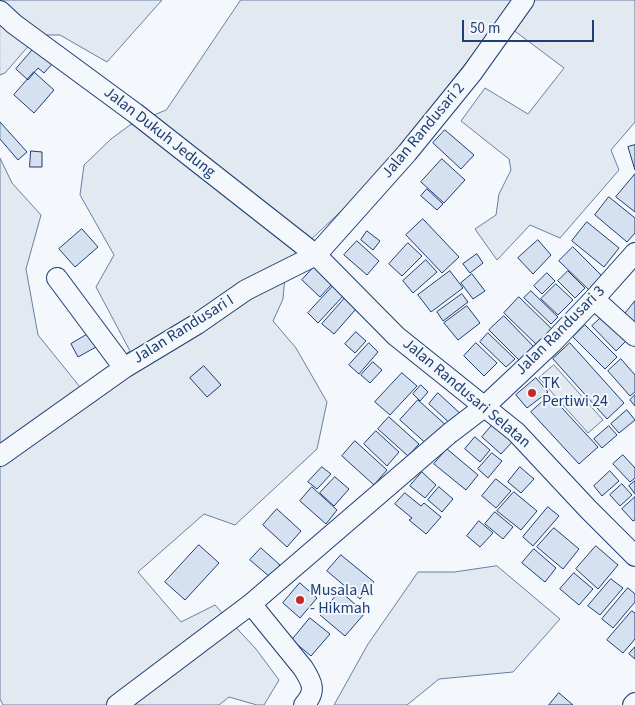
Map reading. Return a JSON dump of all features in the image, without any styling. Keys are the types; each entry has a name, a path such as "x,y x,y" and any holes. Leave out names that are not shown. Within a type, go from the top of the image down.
{"street":[{"name":"Jalan Randusari 2","path":"316,255 407,153 472,73 524,0"},
{"name":"Jalan Dukuh Jedung","path":"0,12 142,119 316,255"},
{"name":"Jalan Randusari 3","path":"117,705 251,604 450,433 484,407 552,343 594,300 635,253"},
{"name":"Jalan Randusari I","path":"57,278 124,368 197,324 246,290 316,255"},
{"name":"Jalan Randusari Selatan","path":"316,255 396,336 516,432 635,556"},
{"path":"594,300 635,336"},
{"path":"0,456 124,368"},
{"path":"251,604 309,677 312,685 312,694 304,705"}],"shaded area":[{"path":"0,0 162,0 107,62 60,35 38,35 5,73 0,75"},
{"path":"241,0 635,0 635,122 611,150 619,170 560,238 530,225 497,260 475,229 496,215 499,194 511,170 509,159 461,121 485,88 528,114 564,68 500,20 372,182 286,263 283,299 273,321 296,348 327,402 317,449 235,525 204,514 138,572 181,622 215,605 256,649 279,680 264,705 257,705 229,697 219,705 3,705 0,699 0,158 12,183 41,215 26,269 38,335 80,387 130,351 96,287 114,255 80,195 84,165 111,139 130,125 166,110"},
{"path":"554,365 603,420 588,433 539,378"},
{"path":"497,566 560,619 513,672 439,679 407,705 334,705 368,644 418,572 454,572"}],"building":[{"path":"35,47 53,63 44,73 38,68 28,80 16,69"},
{"path":"34,72 54,90 34,113 14,95"},
{"path":"0,122 27,152 18,160 0,139"},
{"path":"445,130 474,155 461,169 433,143"},
{"path":"635,145 635,170 628,147"},
{"path":"31,151 42,152 42,167 30,167"},
{"path":"442,159 465,180 444,203 421,182"},
{"path":"635,174 635,212 616,197"},
{"path":"427,189 443,204 437,210 421,196"},
{"path":"609,197 635,218 635,233 627,242 595,215"},
{"path":"423,219 459,257 442,273 406,235"},
{"path":"587,222 619,248 604,267 572,241"},
{"path":"82,229 98,247 75,267 59,249"},
{"path":"367,231 380,241 373,250 361,240"},
{"path":"538,240 551,255 533,274 518,258"},
{"path":"357,241 379,261 367,275 344,255"},
{"path":"408,243 422,256 402,276 389,264"},
{"path":"573,247 602,276 589,290 559,261"},
{"path":"477,254 483,263 470,273 463,264"},
{"path":"426,260 437,272 413,293 403,281"},
{"path":"314,267 332,284 320,297 302,280"},
{"path":"450,271 463,288 431,312 418,295"},
{"path":"568,271 585,288 575,298 558,281"},
{"path":"547,273 555,281 542,294 534,286"},
{"path":"472,274 485,291 473,299 461,283"},
{"path":"556,284 573,300 558,315 541,299"},
{"path":"334,285 344,295 318,323 308,313"},
{"path":"531,291 558,317 551,324 524,298"},
{"path":"462,294 468,302 443,321 437,312"},
{"path":"519,297 556,333 541,349 504,313"},
{"path":"345,298 356,309 334,334 322,324"},
{"path":"635,301 635,325 624,315"},
{"path":"467,306 480,323 458,340 444,323"},
{"path":"605,314 629,338 616,351 592,326"},
{"path":"504,316 535,348 521,362 489,330"},
{"path":"585,325 617,357 605,369 573,337"},
{"path":"356,332 366,341 355,353 345,344"},
{"path":"488,333 515,359 506,367 480,342"},
{"path":"88,334 96,347 78,357 71,344"},
{"path":"369,343 378,352 359,374 349,365"},
{"path":"476,343 497,363 484,376 464,356"},
{"path":"570,343 624,403 607,419 553,359"},
{"path":"621,359 635,375 635,392 630,396 608,371"},
{"path":"373,362 382,370 370,383 361,375"},
{"path":"204,366 221,385 207,397 190,378"},
{"path":"402,373 417,386 390,415 375,402"},
{"name":"TK Pertiwi 24","path":"536,378 548,392 527,408 516,395"},
{"path":"421,385 428,392 420,401 413,394"},
{"path":"438,393 464,417 455,428 429,404"},
{"path":"550,395 598,447 579,464 531,412"},
{"path":"635,395 635,406 630,400"},
{"path":"418,400 448,427 430,447 400,420"},
{"path":"627,410 635,420 619,433 611,424"},
{"path":"389,417 419,444 408,456 378,429"},
{"path":"494,423 514,440 501,454 482,437"},
{"path":"609,426 617,435 602,448 594,439"},
{"path":"376,431 399,452 387,466 364,444"},
{"path":"475,437 490,450 480,462 465,449"},
{"path":"355,441 387,470 374,485 342,456"},
{"path":"447,449 478,475 466,490 434,464"},
{"path":"492,453 502,461 488,478 478,469"},
{"path":"623,455 635,468 635,478 630,482 613,464"},
{"path":"322,467 331,474 317,489 308,482"},
{"path":"520,467 534,479 521,493 508,482"},
{"path":"610,471 619,481 602,496 594,486"},
{"path":"422,472 436,485 425,498 410,486"},
{"path":"335,477 349,489 334,506 320,493"},
{"path":"496,479 511,491 496,508 482,496"},
{"path":"635,481 635,494 629,486"},
{"path":"622,484 632,495 620,506 610,495"},
{"path":"312,487 337,510 326,524 300,501"},
{"path":"439,487 453,499 442,512 428,500"},
{"path":"514,492 537,511 521,530 497,511"},
{"path":"405,493 421,506 424,503 441,517 426,534 409,520 412,518 395,504"},
{"path":"635,497 635,520 633,521 622,509"},
{"path":"548,507 559,516 533,546 523,537"},
{"path":"277,509 301,531 287,547 263,525"},
{"path":"495,512 513,527 503,539 485,524"},
{"path":"479,521 493,533 480,547 467,536"},
{"path":"554,528 579,549 563,569 537,547"},
{"path":"199,545 219,563 185,600 165,582"},
{"path":"596,546 618,565 598,589 576,569"},
{"path":"261,548 280,565 270,577 250,560"},
{"path":"534,549 556,568 545,582 522,563"},
{"path":"341,555 374,582 360,599 327,571"},
{"path":"574,573 593,589 579,605 560,589"},
{"path":"611,579 623,588 600,615 588,606"},
{"name":"Musala Al - Hikmah","path":"300,583 317,598 300,618 283,603"},
{"path":"628,588 635,594 635,602 613,628 602,619"},
{"path":"340,591 365,613 345,636 320,615"},
{"path":"632,611 635,613 635,639 623,653 607,640"},
{"path":"310,618 330,634 311,656 292,640"},
{"path":"635,647 635,659 629,654"},
{"path":"559,693 573,705 549,705"}],"place":[{"name":"TK Pertiwi 24","path":"532,393"},
{"name":"Musala Al - Hikmah","path":"300,600"}]}
